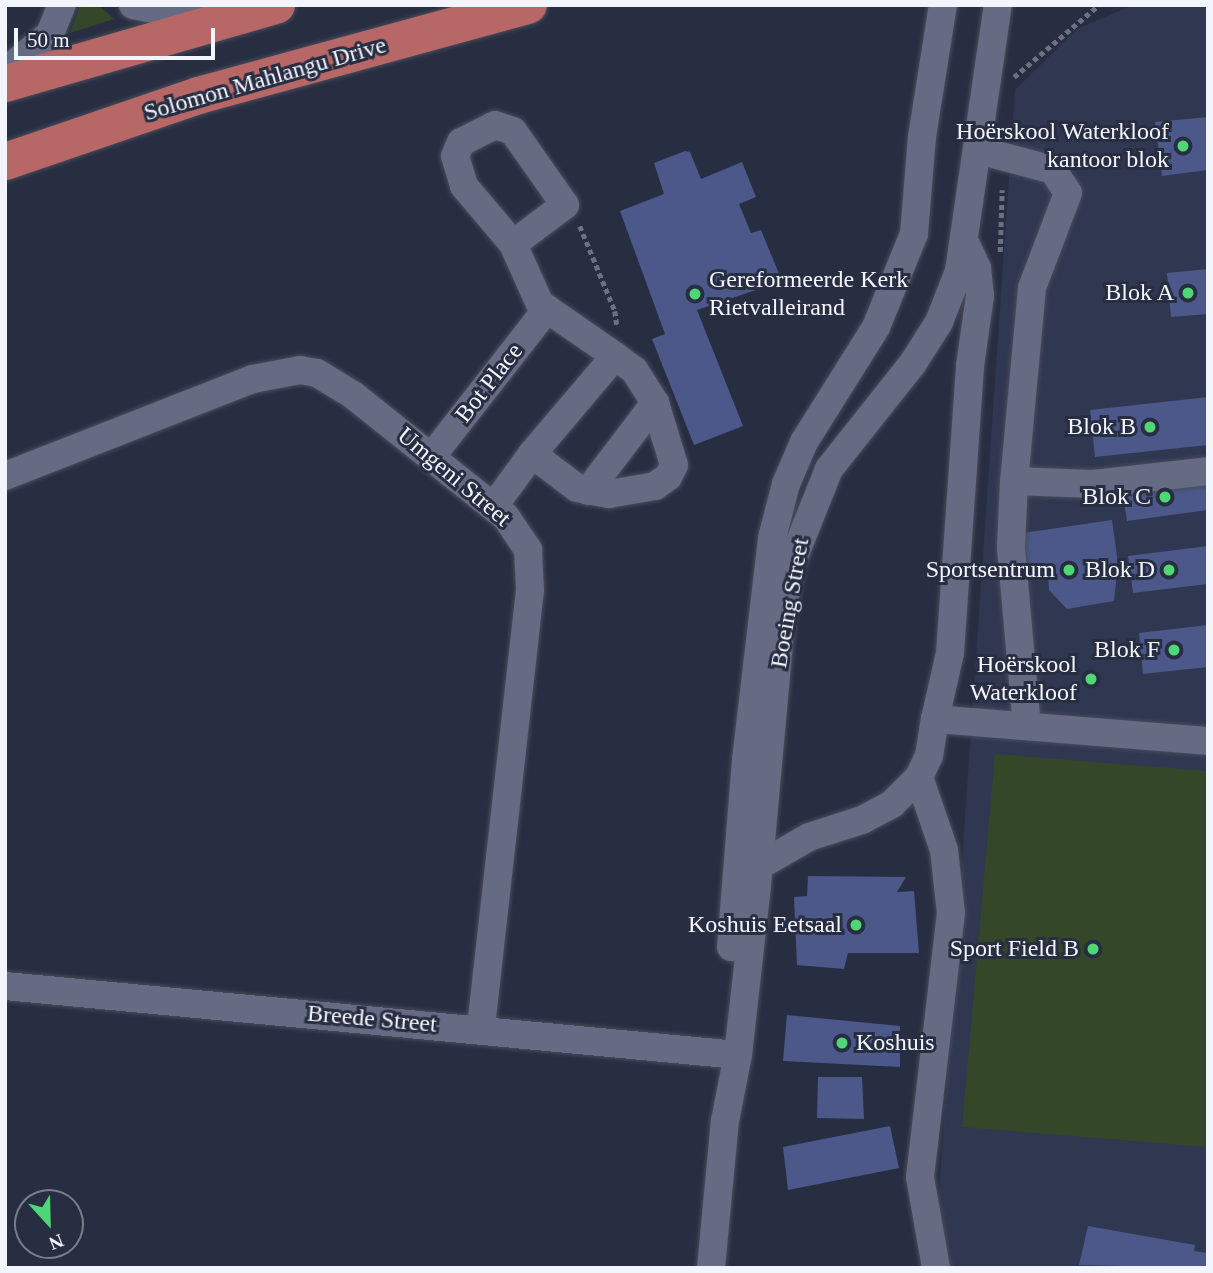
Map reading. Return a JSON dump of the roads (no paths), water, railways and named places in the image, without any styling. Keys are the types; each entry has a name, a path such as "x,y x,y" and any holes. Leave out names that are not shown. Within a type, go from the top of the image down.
{"main road":[{"path":"5,83 276,5"},
{"name":"Solomon Mahlangu Drive","path":"5,161 198,95 528,5"}],"street":[{"path":"5,72 50,34 62,5"},
{"path":"133,5 183,15 235,15"},
{"name":"Boeing Street","path":"711,1268 730,1054 743,792 778,512 804,442 876,327 914,234 922,137 943,5"},
{"name":"Boeing Street","path":"730,1054 759,866 781,620 797,542 829,469 913,363 939,323 959,271 970,220 998,5"},
{"path":"513,244 565,205 513,131 495,125 461,142 454,156 456,171 513,244 537,299 547,309 634,370 654,403 674,457 668,477 636,492 588,491 532,454"},
{"path":"978,150 1053,170 1068,193 1032,288 1014,481 1011,548 1027,726"},
{"path":"759,866 809,837 862,820 892,804 919,777 936,719 950,653 970,366 980,296 977,268 965,248 970,220"},
{"name":"Bot Place","path":"432,456 547,309"},
{"path":"494,506 532,454 615,356"},
{"name":"Umgeni Street","path":"5,476 253,379 300,370 317,373 353,395 494,506 522,535 528,550 530,590 481,1029"},
{"path":"588,491 654,403"},
{"path":"1014,481 1093,484 1208,471"},
{"path":"936,719 1208,741"},
{"path":"919,777 944,850 951,913 920,1177 936,1268"},
{"path":"743,792 763,814 809,837"},
{"name":"Breede Street","path":"5,986 730,1054"}],"place":[{"name":"Hoërskool Waterkloof kantoor blok","path":"1183,146"},
{"name":"Blok A","path":"1188,293"},
{"name":"Gereformeerde Kerk Rietvalleirand","path":"695,294"},
{"name":"Blok B","path":"1150,427"},
{"name":"Blok C","path":"1165,497"},
{"name":"Sportsentrum","path":"1069,570"},
{"name":"Blok D","path":"1169,570"},
{"name":"Blok F","path":"1174,650"},
{"name":"Hoërskool Waterkloof","path":"1091,679"},
{"name":"Koshuis Eetsaal","path":"856,925"},
{"name":"Sport Field B","path":"1093,949"},
{"name":"Koshuis","path":"842,1043"}]}
